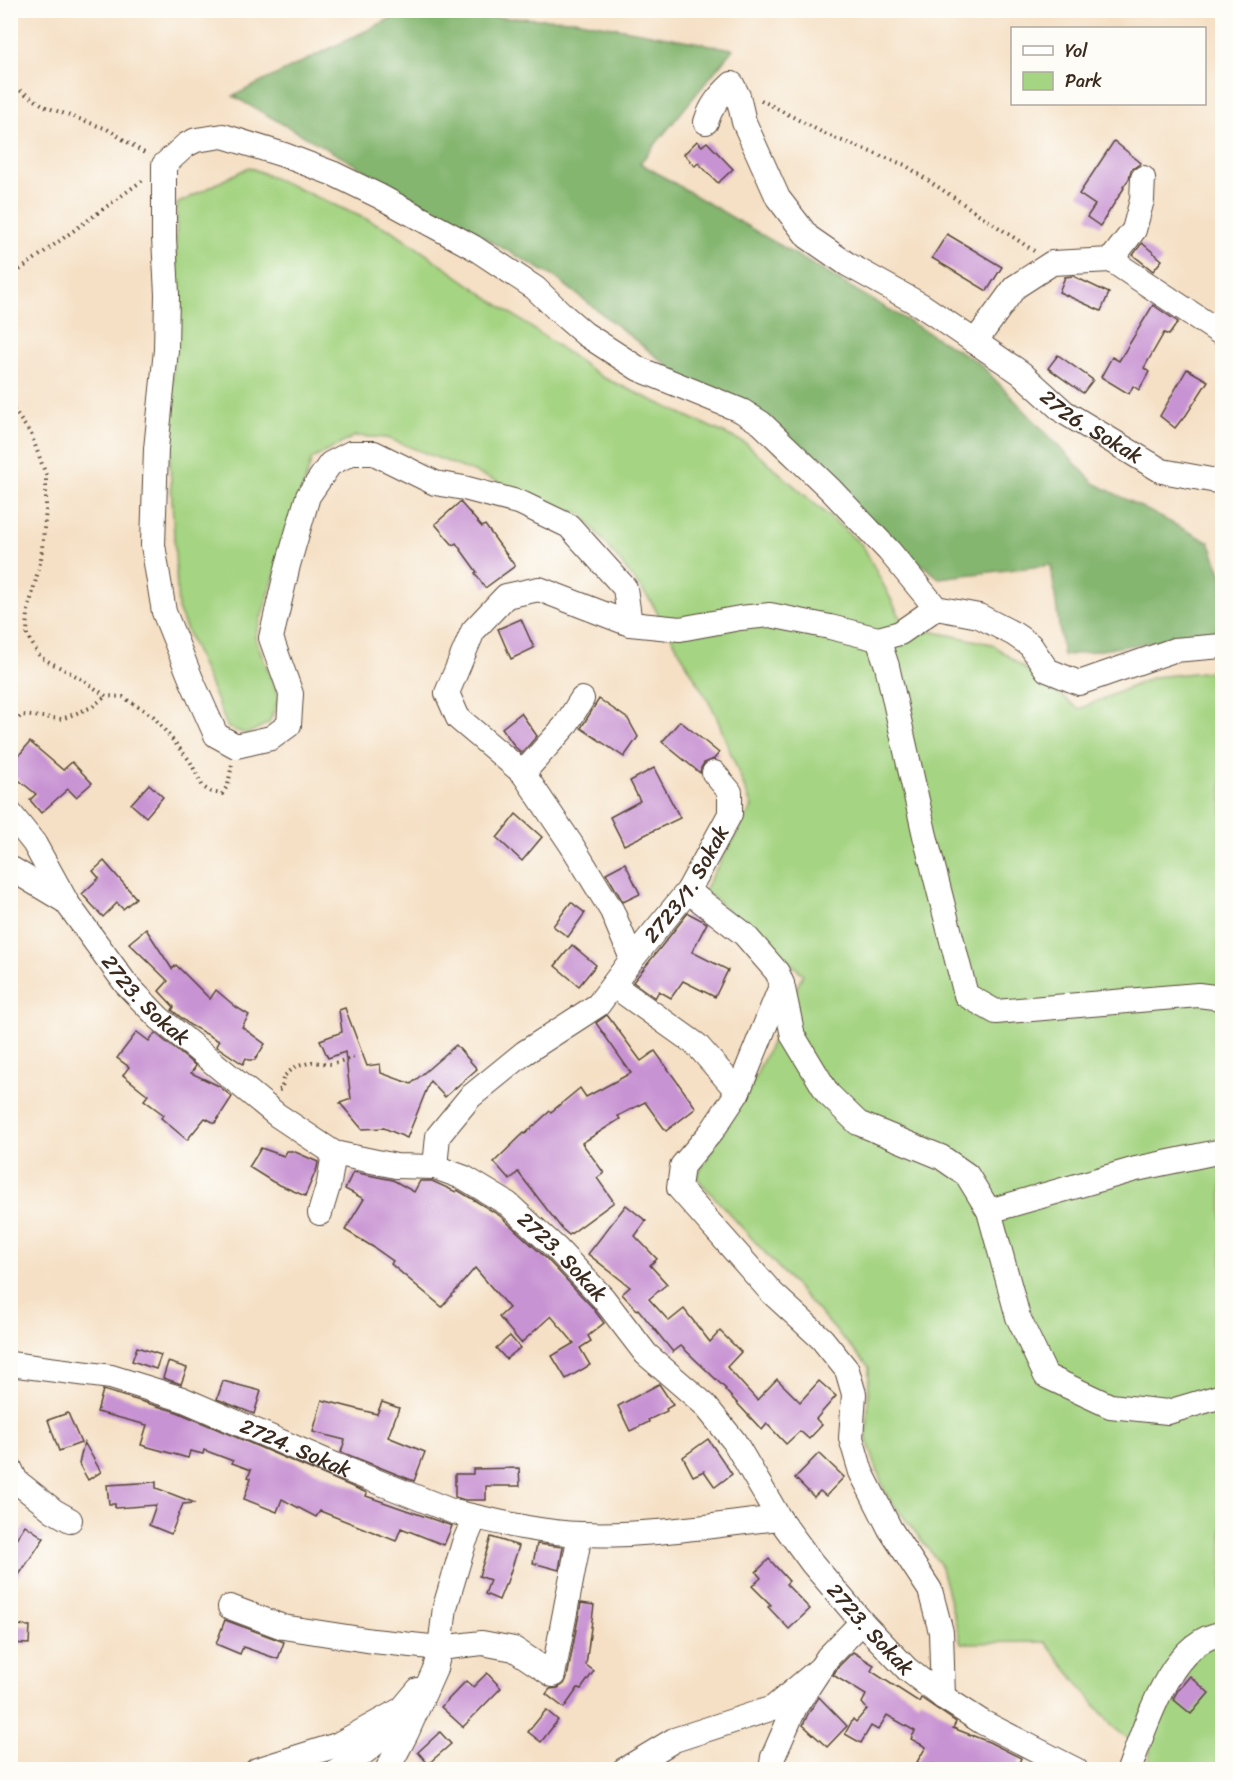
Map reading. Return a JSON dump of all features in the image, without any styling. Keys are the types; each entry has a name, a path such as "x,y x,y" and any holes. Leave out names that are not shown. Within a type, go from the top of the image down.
{"street":[{"name":"2726. Sokak","path":"706,122 720,95 732,84 738,96 744,122 778,198 808,237 847,264 921,305 1021,373 1065,412 1162,471 1222,482"},
{"path":"630,624 625,588 569,526 521,503 435,483 374,453 351,453 330,464 308,496 273,627 271,638 291,694 289,725 271,738 236,746 216,735 190,679 164,612 153,545 156,448 166,350 164,165 186,145 196,140 224,136 334,174 473,247 535,288 585,334 639,369 742,411 761,423 831,490 889,551 936,608 979,616 1014,634 1030,645 1047,670 1079,683 1174,650 1222,646"},
{"path":"1111,260 1134,230 1142,200 1143,178"},
{"path":"975,342 1015,287 1052,263 1111,260 1222,334"},
{"path":"632,959 612,911 571,844 523,773 458,718 447,693 473,631 506,596 539,589 630,624 680,629 770,615 878,639 900,633 936,608"},
{"path":"878,639 887,666 925,836 966,995 996,1012 1198,995 1222,998"},
{"path":"523,773 565,726 582,699"},
{"name":"2723/1. Sokak","path":"435,1167 438,1136 470,1097 525,1053 598,1005 632,959 688,891 730,814 730,792 714,773"},
{"name":"2723. Sokak","path":"10,813 34,843 67,903 126,984 159,1018 277,1115 334,1153 396,1166 435,1167 465,1178 508,1204 556,1248 603,1298 646,1354 704,1404 734,1442 779,1518 812,1563 862,1622 907,1669 943,1697 982,1722 1076,1770"},
{"path":"10,868 67,903"},
{"path":"688,891 744,934 777,972 794,1036 828,1094 858,1123 940,1157 967,1174 989,1211 1018,1317 1046,1376 1110,1406 1168,1412 1222,1396"},
{"path":"782,984 738,1092 712,1131 682,1166 680,1188 772,1293 822,1339 847,1370 854,1394 851,1438 861,1472 890,1529 930,1590 940,1632 943,1697"},
{"path":"613,985 697,1046 738,1092"},
{"path":"989,1211 1136,1169 1222,1151"},
{"path":"320,1213 329,1183 334,1153"},
{"name":"2724. Sokak","path":"10,1364 111,1377 182,1399 334,1465 454,1512 475,1517 544,1530 580,1534 624,1534 779,1518"},
{"path":"10,1468 16,1481 54,1511 70,1520"},
{"path":"387,1770 406,1734 438,1659 445,1607 464,1543 475,1517"},
{"path":"338,1770 364,1754 388,1732 438,1659 482,1643 514,1649 553,1675 580,1534"},
{"path":"230,1606 283,1627 373,1641 438,1659"},
{"path":"771,1770 773,1757 795,1707 828,1657 862,1622"},
{"path":"1129,1770 1159,1694 1174,1668 1206,1639 1222,1634"},
{"path":"624,1770 674,1740 773,1708 822,1666"},
{"path":"257,1770 337,1745 402,1709"}],"path":[{"path":"10,84 46,106 107,129 164,165 10,277"},
{"path":"760,99 827,135 905,165 1052,263"},
{"path":"10,405 31,434 46,475 46,510 41,559 28,611 27,635 39,657 80,678 106,696 123,697 153,716 190,761 203,787 211,792 222,794 228,785 236,746"},
{"path":"10,726 21,715 62,719 92,707 106,696"},
{"path":"259,1100 282,1089 283,1077 296,1067 312,1062 332,1064 357,1056"}],"green space":[{"path":"400,14 574,20 733,49 640,163 978,362 1094,483 1209,542 1222,575 1222,631 1063,656 1051,565 939,578 556,278 233,96"},
{"path":"249,167 393,231 602,377 745,443 863,546 905,626 992,644 1079,709 1154,677 1222,670 1222,1631 1220,1630 1130,1740 1112,1726 1045,1642 961,1643 940,1564 885,1493 867,1440 869,1367 696,1177 753,1082 803,974 704,890 752,807 715,713 650,600 583,515 387,438 355,436 312,459 255,637 279,698 269,723 247,734 228,728 178,609 170,464 177,204"},
{"path":"1222,1638 1222,1769 1147,1770 1154,1726 1189,1661"}],"building":[{"path":"697,141 702,146 707,142 733,169 718,183 698,163 695,166 684,154"},
{"path":"1114,141 1141,163 1131,170 1129,179 1100,226 1087,217 1095,205 1079,194"},
{"path":"947,234 1002,267 987,291 932,258"},
{"path":"1142,243 1162,260 1153,271 1133,255"},
{"path":"1073,276 1109,293 1101,311 1059,292 1065,277"},
{"path":"1153,305 1178,322 1169,335 1164,333 1144,368 1149,372 1139,390 1133,386 1129,394 1101,377 1112,357 1119,361"},
{"path":"1058,355 1093,380 1083,393 1048,368"},
{"path":"1187,369 1208,381 1183,420 1175,428 1160,416"},
{"path":"460,502 482,527 485,525 515,566 485,588 475,573 477,572 456,543 453,545 435,524"},
{"path":"521,619 534,648 511,659 498,629"},
{"path":"599,699 628,719 638,737 624,757 581,728"},
{"path":"521,713 537,736 522,753 502,728"},
{"path":"680,721 719,753 714,759 704,763 700,773 662,742"},
{"path":"30,742 63,770 72,762 92,783 76,797 68,789 41,813 30,800 36,794 10,773 10,766"},
{"path":"654,768 680,818 624,845 610,817 640,801 630,781"},
{"path":"149,784 163,797 146,817 131,804"},
{"path":"516,814 542,837 522,861 497,838"},
{"path":"104,861 136,898 123,909 117,903 103,917 82,894 99,878 93,871"},
{"path":"625,863 640,894 623,902 606,873"},
{"path":"571,902 585,913 568,937 553,926"},
{"path":"688,913 707,923 692,952 728,970 715,997 683,981 671,998 659,991 655,998 633,982"},
{"path":"146,929 172,969 176,965 210,999 216,990 249,1015 242,1027 265,1044 255,1060 246,1058 243,1064 216,1046 219,1041 190,1025 172,1010 174,1007 159,991 168,981 129,943"},
{"path":"572,945 596,965 579,986 555,966"},
{"path":"345,1008 367,1066 380,1064 381,1073 411,1084 456,1045 477,1069 445,1097 430,1081 407,1138 384,1128 362,1129 340,1103 351,1099 345,1052 328,1058 320,1040 342,1032 339,1010"},
{"path":"607,1015 641,1061 655,1051 696,1108 666,1131 645,1102 618,1116 620,1119 582,1143 604,1173 597,1178 614,1202 569,1235 518,1172 510,1180 494,1162 524,1133 580,1088 586,1097 631,1073 596,1023"},
{"path":"137,1032 149,1041 155,1033 196,1066 191,1073 219,1086 232,1097 215,1123 205,1118 187,1140 161,1118 164,1115 144,1100 148,1095 123,1075 129,1067 117,1058"},
{"path":"261,1148 284,1156 287,1151 293,1151 318,1162 305,1196 273,1182 249,1167"},
{"path":"353,1172 393,1180 414,1192 420,1181 432,1181 456,1192 459,1191 499,1215 546,1258 604,1323 588,1336 591,1341 580,1348 590,1365 566,1379 552,1356 574,1343 551,1316 521,1343 499,1317 509,1308 475,1268 442,1307 391,1264 393,1261 345,1230 364,1199 345,1189"},
{"path":"626,1205 646,1221 635,1236 657,1259 650,1265 667,1284 649,1299 669,1321 684,1309 710,1342 720,1331 741,1352 727,1367 757,1400 777,1379 800,1402 819,1381 836,1396 816,1419 822,1425 809,1439 800,1431 786,1444 767,1424 762,1430 726,1389 681,1346 673,1352 638,1309 622,1294 630,1287 588,1254"},
{"path":"510,1336 520,1348 506,1359 496,1348"},
{"path":"137,1347 161,1355 156,1369 132,1361"},
{"path":"168,1362 187,1368 181,1384 163,1378"},
{"path":"223,1381 261,1391 254,1414 217,1399"},
{"path":"659,1384 673,1405 666,1409 667,1411 648,1420 649,1422 630,1431 618,1406"},
{"path":"103,1390 177,1412 367,1493 366,1496 452,1526 444,1545 401,1528 396,1541 320,1511 316,1517 282,1499 277,1512 244,1499 251,1478 248,1477 251,1470 204,1450 203,1454 190,1451 188,1458 141,1445 147,1425 97,1412"},
{"path":"322,1400 377,1414 382,1402 399,1408 388,1437 425,1452 414,1481 341,1452 345,1440 313,1432"},
{"path":"68,1413 81,1443 59,1451 48,1420"},
{"path":"708,1439 732,1474 715,1487 704,1471 693,1476 683,1457"},
{"path":"84,1442 101,1472 88,1480 79,1464"},
{"path":"819,1453 844,1477 826,1496 820,1491 814,1497 795,1478"},
{"path":"519,1468 520,1486 486,1486 486,1500 465,1500 455,1497 455,1474 473,1474 473,1469"},
{"path":"156,1482 156,1488 195,1503 183,1504 171,1534 149,1525 156,1505 115,1508 115,1504 109,1504 107,1485"},
{"path":"25,1525 44,1538 10,1588 10,1548"},
{"path":"491,1537 519,1546 499,1600 485,1594 490,1580 479,1576"},
{"path":"537,1544 563,1547 559,1570 533,1563"},
{"path":"769,1559 789,1581 786,1584 810,1609 789,1629 768,1607 771,1605 752,1586 761,1578 756,1572"},
{"path":"581,1603 594,1605 586,1665 594,1671 564,1708 546,1694 550,1689 564,1684 567,1678"},
{"path":"225,1620 284,1642 278,1659 243,1647 240,1654 216,1644"},
{"path":"10,1625 30,1626 29,1644 10,1643"},
{"path":"853,1652 874,1665 871,1671 919,1702 921,1698 956,1722 953,1728 1021,1758 1016,1770 946,1770 933,1764 930,1770 917,1762 926,1747 911,1739 915,1731 887,1715 878,1730 871,1726 861,1743 845,1734 853,1719 856,1722 867,1709 862,1703 866,1695 833,1675"},
{"path":"487,1673 501,1688 463,1727 441,1707 466,1681 473,1687"},
{"path":"1190,1676 1209,1693 1191,1714 1173,1699"},
{"path":"819,1697 847,1726 827,1747 803,1725"},
{"path":"546,1710 558,1720 541,1742 528,1732"},
{"path":"440,1732 451,1744 428,1764 418,1752"}]}
